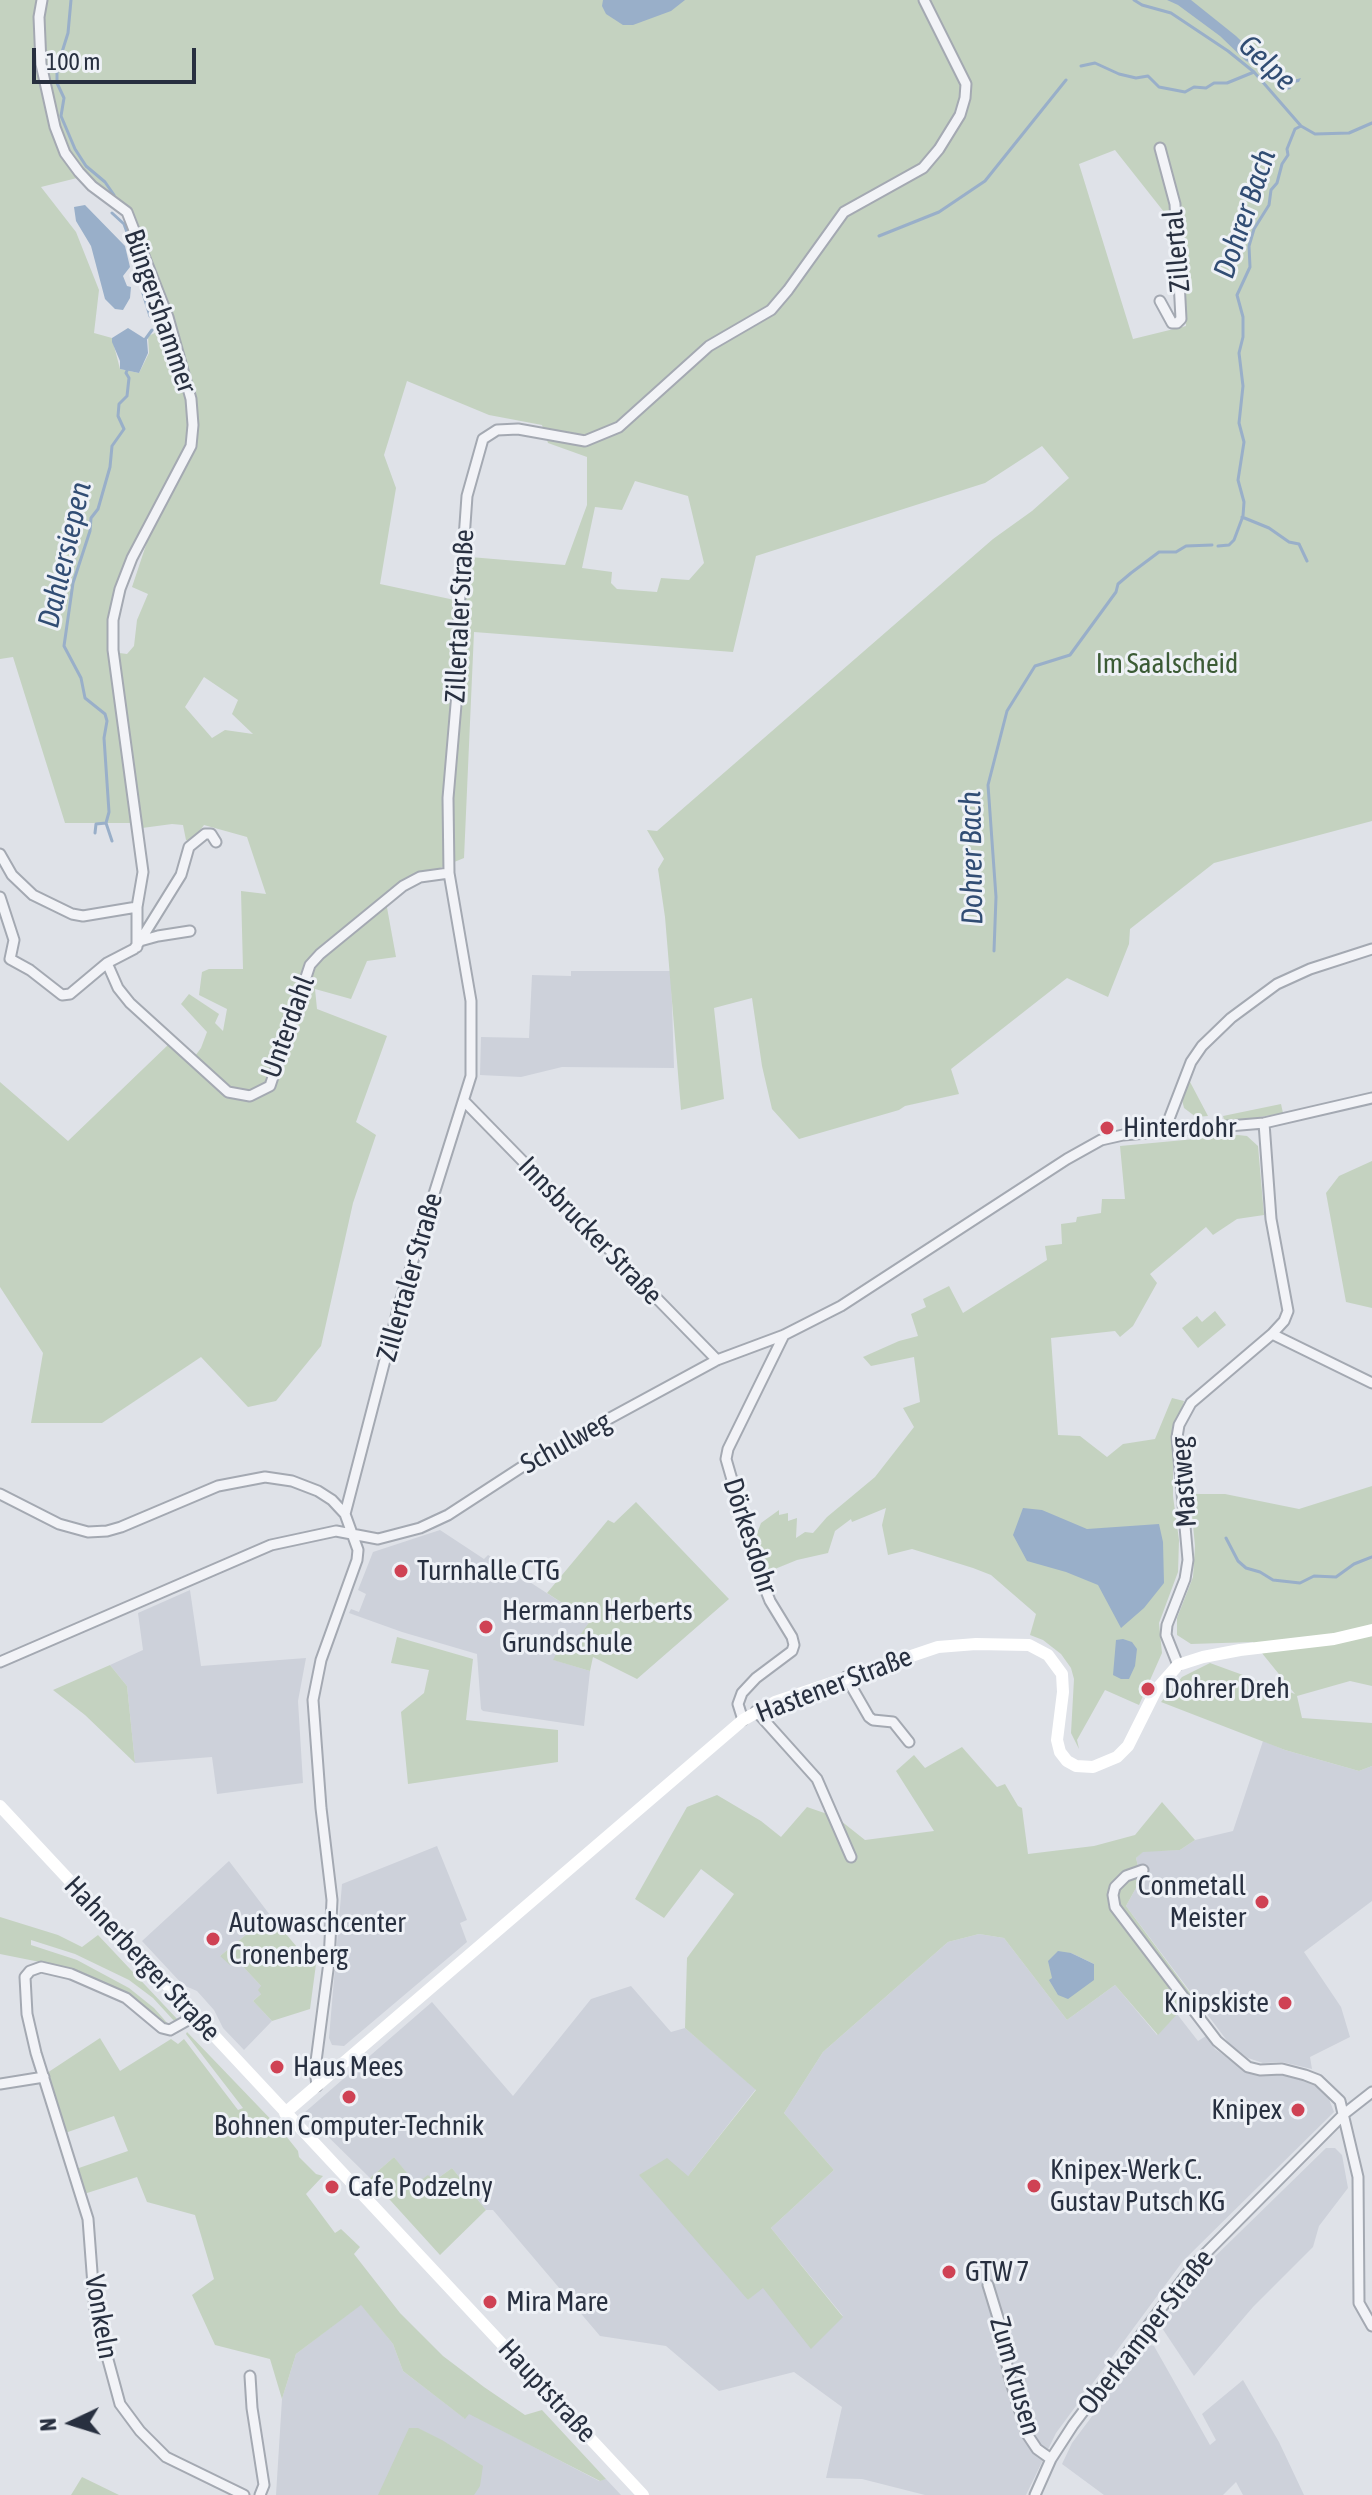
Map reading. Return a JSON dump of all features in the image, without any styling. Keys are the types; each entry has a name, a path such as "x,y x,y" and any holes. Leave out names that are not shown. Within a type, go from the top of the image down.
{"main road":[{"path":"1178,1665 1227,1652 1334,1639 1372,1630"},
{"name":"Hastener Straße","path":"285,2113 756,1711 938,1647 1029,1645 1048,1655 1062,1674 1057,1740 1060,1752 1076,1766 1093,1767 1117,1757 1128,1746 1156,1690 1178,1665"},
{"name":"Hahnerberger Straße","path":"0,1806 285,2113"},
{"name":"Hauptstraße","path":"285,2113 643,2495"}],"street":[{"name":"Büngershammer","path":"42,0 39,17 41,64 55,127 65,153 79,172 92,186 127,212 168,317 193,413 191,446 132,558 113,620 113,650 143,872 137,907"},
{"name":"Zillertaler Straße","path":"345,1514 400,1302 471,1076 471,1001 449,873 448,798 467,496 483,439 497,430 518,429 585,441 619,427 709,346 771,310 844,212 923,168 960,115 966,84 924,0"},
{"name":"Zillertal","path":"1160,148 1175,204 1181,319 1177,323 1172,323 1160,301"},
{"path":"139,944 181,875 189,847 205,834 211,834 216,842"},
{"path":"0,854 12,875 33,895 72,914 83,916 137,907 139,944"},
{"name":"Unterdahl","path":"107,963 118,988 130,1003 229,1093 250,1096 270,1086 310,965 403,886 420,877 449,873"},
{"path":"0,897 14,940 10,959 66,996 107,963 139,944 158,936 190,931"},
{"path":"1372,949 1310,969 1277,984 1231,1018 1202,1046 1191,1062 1164,1132 1264,1123 1372,1098"},
{"name":"Innsbrucker Straße","path":"464,1101 717,1360"},
{"name":"Mastweg","path":"1178,1665 1166,1635 1185,1579 1188,1560 1177,1437 1179,1425 1191,1403 1272,1334 1284,1321 1288,1311 1271,1219 1264,1123"},
{"name":"Schulweg","path":"0,1662 271,1545 336,1531 378,1539 420,1528 448,1515 531,1461 717,1360 784,1335 854,1299 1067,1159 1101,1140 1164,1132"},
{"path":"1272,1334 1372,1383"},
{"name":"Dörkesdohr","path":"743,1720 738,1704 742,1693 756,1678 792,1651 794,1645 759,1573 726,1459 728,1449 784,1335"},
{"path":"0,1494 59,1524 88,1532 121,1527 218,1486 265,1477 292,1481 318,1491 345,1514 358,1550 357,1560 321,1660 313,1700 332,1900 329,1963 315,2069 317,2086"},
{"path":"846,1677 869,1717 893,1722 909,1742"},
{"path":"756,1711 817,1779 851,1857"},
{"path":"1143,1870 1126,1876 1115,1887 1115,1907 1217,2041 1248,2067 1282,2069 1318,2080 1340,2101 1358,2177 1359,2303 1372,2326"},
{"name":"Vonkeln","path":"195,2016 177,2028 162,2028 126,1998 49,1967 30,1971 25,1977 25,1996 44,2077 88,2219 95,2312 120,2404 140,2431 166,2457 244,2495"},
{"path":"0,2084 44,2077"},
{"name":"Oberkamper Straße","path":"1035,2495 1051,2459 1073,2425 1193,2266 1344,2114 1372,2092"},
{"name":"Zum Krusen","path":"988,2285 999,2321 1009,2376 1027,2434 1037,2449 1051,2459"},
{"path":"250,2376 264,2485 260,2495"}],"shaded area":[{"path":"571,971 671,971 674,1068 562,1067 521,1077 480,1075 481,1037 529,1038 532,975 571,976"},
{"name":"Hermann Herberts Grundschule","path":"440,1530 484,1559 488,1555 590,1621 578,1639 554,1660 590,1671 584,1726 483,1711 477,1654 349,1613 351,1609 359,1612 366,1594 358,1590 373,1552"},
{"path":"190,1590 201,1666 306,1658 298,1701 303,1783 217,1794 212,1757 135,1763 127,1686 110,1665 143,1650 138,1613"},
{"path":"1263,1741 1359,1771 1372,1766 1372,1901 1304,1952 1341,2007 1350,2037 1310,2057 1312,2069 1282,2062 1263,2063 1248,2058 1231,2046 1126,1906 1141,1879 1136,1858 1143,1851 1180,1850 1195,1840 1233,1831"},
{"path":"437,1846 467,1920 460,1923 467,1942 344,2046 332,2045 329,2038 342,1884"},
{"path":"229,1861 270,1915 220,1956 236,1959 262,1987 262,1993 253,2001 272,2021 244,2050 223,2028 214,2010 197,1991 183,1985 142,1941"},
{"path":"979,1934 1004,1938 1067,2020 1115,1985 1157,2035 1177,2014 1198,2041 1206,2036 1215,2049 1249,2073 1262,2076 1278,2074 1318,2085 1327,2094 1334,2112 1183,2261 1056,2433 1026,2495 925,2495 862,2479 826,2478 842,2407 794,2372 719,2391 666,2346 600,2336 493,2210 486,2210 452,2168 434,2181 416,2185 394,2157 370,2178 304,2113 432,2002 513,2096 591,1999 631,1986 671,2032 685,2028 756,2089 688,2176 748,2300 762,2287 843,2316 771,2228 834,2170 784,2113 823,2052 948,1942"},
{"path":"1326,2148 1335,2148 1342,2155 1348,2188 1319,2226 1313,2247 1253,2307 1194,2376 1160,2325 1198,2273"},
{"path":"361,2304 393,2344 403,2371 464,2418 469,2413 599,2481 606,2479 621,2495 276,2495 282,2399 296,2354"},
{"path":"1146,2344 1154,2346 1210,2445 1216,2440 1202,2414 1243,2380 1279,2442 1304,2495 1243,2495 1236,2482 1223,2495 1104,2495 1062,2464 1072,2443"}],"green space":[{"name":"Im Saalscheid","path":"0,0 1372,0 1372,821 1214,863 1130,929 1129,944 1108,997 1067,978 951,1069 959,1094 905,1106 799,1139 772,1109 752,998 714,1008 724,1099 681,1110 665,917 658,869 664,859 647,830 657,831 993,539 1032,511 1069,478 1042,446 985,483 756,556 733,652 474,632 464,858 389,889 386,902 396,957 367,961 351,999 315,989 317,1009 387,1036 356,1122 376,1135 353,1203 321,1346 276,1401 248,1407 201,1357 102,1423 31,1423 43,1353 0,1287 0,1082 68,1141 170,1043 227,1097 228,1093 192,1060 207,1032 181,1004 189,994 219,1014 215,1023 223,1031 227,1009 199,995 202,972 209,969 243,969 241,891 266,894 247,837 204,825 192,841 186,840 183,825 142,828 133,762 125,763 134,823 65,823 13,657 0,659","holes":["1115,150 1183,236 1186,326 1133,339 1079,164","85,176 124,218 164,329 148,336 149,353 139,373 120,369 112,338 94,333 99,290 76,232 41,187","407,381 489,415 542,425 548,443 587,457 587,505 565,565 470,557 464,602 380,584 396,488 384,455","635,481 688,496 704,563 689,580 661,578 657,592 617,589 611,583 612,572 582,568 595,507 622,510","152,527 132,587 148,594 137,620 134,646 127,654 112,652 120,589","204,677 238,700 232,714 253,734 225,730 212,738 185,707"]},
{"path":"1189,1080 1208,1116 1196,1117 1184,1108 1182,1100"},
{"path":"1281,1104 1283,1113 1225,1123 1223,1116"},
{"path":"1247,1136 1258,1146 1264,1215 1237,1219 1213,1235 1206,1227 1150,1274 1157,1283 1133,1326 1120,1337 1115,1331 1051,1338 1058,1435 1080,1436 1107,1457 1123,1444 1155,1439 1172,1398 1184,1401 1173,1439 1178,1572 1159,1623 1162,1653 1139,1705 1105,1690 1077,1740 1079,1749 1071,1733 1074,1679 1071,1668 1061,1654 1043,1640 1030,1635 1036,1614 991,1575 912,1549 888,1555 882,1525 886,1508 852,1522 851,1519 835,1531 828,1553 797,1560 765,1573 756,1536 761,1523 779,1510 779,1515 788,1513 788,1521 797,1518 796,1538 805,1532 813,1533 827,1517 875,1477 914,1427 903,1408 920,1402 914,1357 871,1366 863,1357 918,1336 911,1314 926,1307 923,1299 949,1286 963,1313 1047,1260 1045,1246 1062,1244 1061,1224 1076,1222 1077,1217 1101,1213 1102,1199 1125,1199 1120,1146"},
{"path":"1372,1161 1372,1308 1346,1302 1326,1193 1339,1176"},
{"path":"1215,1311 1226,1325 1198,1348 1182,1328 1197,1316 1202,1322"},
{"path":"1372,1486 1372,1686 1350,1681 1297,1696 1302,1718 1372,1723 1372,1766 1359,1771 1285,1750 1161,1702 1182,1677 1210,1663 1295,1694 1253,1642 1191,1644 1177,1635 1177,1618 1193,1577 1195,1546 1190,1494 1225,1494 1299,1509"},
{"path":"636,1502 729,1599 637,1679 593,1657 590,1671 553,1660 566,1634 578,1638 590,1621 547,1593 608,1520 614,1523"},
{"path":"397,1637 473,1659 466,1720 558,1730 558,1762 408,1784 401,1712 424,1693 429,1670 391,1663"},
{"path":"110,1665 127,1686 135,1763 85,1715 53,1690"},
{"path":"962,1747 997,1787 1005,1784 1022,1808 1028,1854 1094,1846 1135,1835 1162,1802 1195,1840 1180,1850 1143,1852 1136,1858 1141,1879 1126,1906 1193,1997 1158,2035 1115,1985 1067,2020 1004,1938 979,1934 948,1942 823,2052 784,2113 834,2170 771,2228 843,2317 811,2349 763,2288 748,2300 639,2175 667,2158 688,2176 756,2090 685,2028 687,1958 734,1894 701,1869 664,1918 635,1899 687,1807 717,1795 761,1821 781,1837 807,1807 836,1817 865,1840 934,1831 896,1771 914,1755 925,1768","holes":["1071,1953 1094,1964 1052,1979"]},
{"path":"270,1915 302,1953 316,1964 310,2009 272,2021 253,2001 261,1994 258,1990 261,1986 236,1959 230,1965 220,1956"},
{"path":"0,1917 58,1935 82,1947 98,1935 179,2021 176,2023 153,1998 129,1980 75,1954 31,1940 31,1945 77,1960 129,1988 169,2025 162,2023 121,1991 55,1965 0,1954"},
{"path":"187,2032 282,2131 298,2151 299,2157 316,2174 323,2176 306,2194 335,2233 341,2229 360,2247 354,2254 400,2313 443,2356 484,2387 525,2415 542,2410 606,2479 600,2481 469,2414 465,2419 403,2371 393,2344 361,2305 296,2354 282,2399 270,2359 215,2345 192,2295 214,2279 195,2215 147,2202 137,2177 84,2194 76,2169 128,2151 114,2116 65,2133 47,2073 100,2038 120,2071 171,2039 178,2044 184,2039 238,2110 243,2108"},
{"path":"394,2157 416,2184 428,2175 434,2181 452,2168 486,2210 440,2255 370,2178"},
{"path":"409,2428 418,2428 442,2440 483,2466 480,2486 474,2495 378,2495"},
{"path":"82,2477 119,2495 71,2495"}],"water":[{"path":"603,0 685,0 671,11 633,25 623,25 606,14"},
{"path":"1167,0 1191,0 1236,36 1272,71 1290,81 1301,78 1299,82 1289,84 1291,89 1286,90 1264,68 1246,61 1220,36"},
{"path":"85,205 125,246 130,267 123,276 127,286 131,287 130,298 123,310 115,309 105,299 91,246 76,221 74,207"},
{"path":"128,328 147,340 148,353 139,373 120,369 112,342 112,338"},
{"path":"1023,1508 1042,1510 1087,1529 1159,1524 1163,1542 1164,1583 1144,1608 1121,1628 1098,1585 1027,1561 1013,1535"},
{"path":"1116,1640 1132,1642 1137,1649 1135,1666 1129,1679 1113,1675"},
{"path":"1058,1951 1071,1953 1094,1964 1094,1980 1068,1999 1058,1995 1049,1980 1052,1978 1048,1961"}],"waterway":[{"name":"Dahlersiepen","path":"71,0 68,33 57,68 57,83 64,98 61,116 86,166 105,182 114,195"},
{"name":"Gelpe","path":"1134,0 1171,13 1228,51 1254,72 1301,126 1315,134 1349,133 1372,123"},
{"path":"1081,66 1095,63 1119,74 1136,78 1148,76 1159,87 1185,92 1194,87 1206,88 1214,83 1227,83 1254,72"},
{"path":"879,236 939,212 985,181 1066,80"},
{"name":"Dohrer Bach","path":"1218,546 1229,545 1234,540 1243,516 1244,502 1238,480 1244,442 1239,423 1243,386 1239,353 1243,317 1237,295 1250,267 1249,246 1254,229 1269,205 1271,190 1277,183 1295,129 1301,126"},
{"name":"Dahlersiepen","path":"112,213 124,224 146,285 142,290 150,316"},
{"name":"Dahlersiepen","path":"144,341 152,330"},
{"name":"Dahlersiepen","path":"112,841 106,823 109,812 104,738 107,721 105,714 85,698 81,678 64,646 73,583 90,531 91,518 98,509 110,467 112,446 124,429 118,416 119,404 127,396 128,368"},
{"path":"1242,517 1269,528 1289,542 1299,544 1307,561"},
{"name":"Dohrer Bach","path":"994,951 996,897 988,785 1007,711 1035,666 1070,655 1116,592 1118,584 1131,573 1159,552 1176,552 1186,546 1212,545"},
{"path":"95,833 96,824 106,823"},
{"path":"1226,1538 1238,1561 1273,1580 1300,1583 1314,1576 1336,1577 1354,1564 1372,1557"}],"place":[{"name":"Hinterdohr","path":"1107,1128"},
{"name":"Turnhalle CTG","path":"401,1571"},
{"name":"Hermann Herberts Grundschule","path":"486,1627"},
{"name":"Dohrer Dreh","path":"1148,1689"},
{"name":"Conmetall Meister","path":"1262,1902"},
{"name":"Autowaschcenter Cronenberg","path":"213,1939"},
{"name":"Knipskiste","path":"1285,2003"},
{"name":"Haus Mees","path":"277,2067"},
{"name":"Bohnen Computer-Technik","path":"349,2097"},
{"name":"Knipex","path":"1298,2110"},
{"name":"Knipex-Werk C. Gustav Putsch KG","path":"1034,2186"},
{"name":"Cafe Podzelny","path":"332,2187"},
{"name":"GTW 7","path":"949,2272"},
{"name":"Mira Mare","path":"490,2302"}]}
